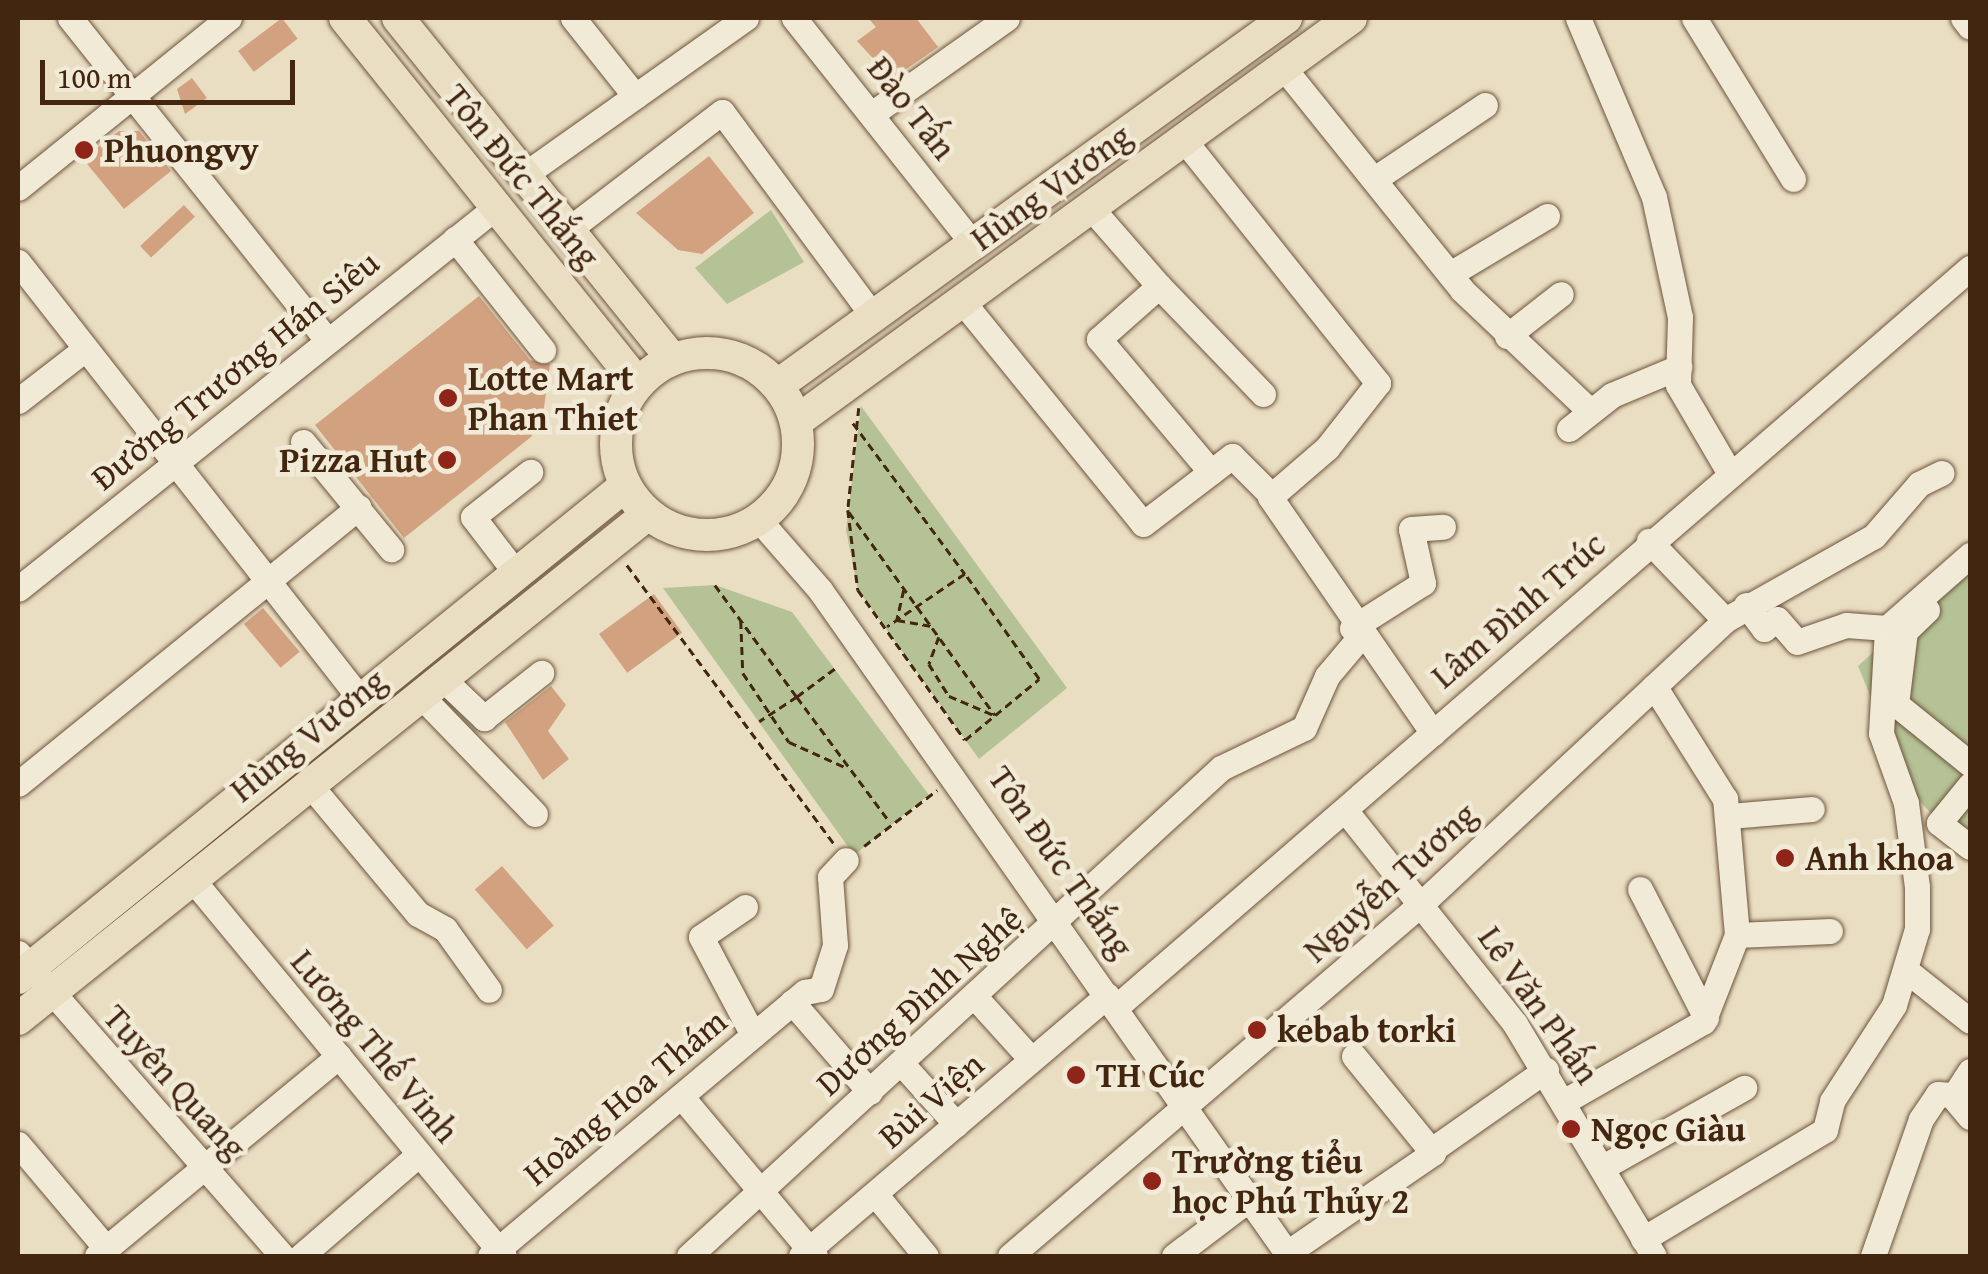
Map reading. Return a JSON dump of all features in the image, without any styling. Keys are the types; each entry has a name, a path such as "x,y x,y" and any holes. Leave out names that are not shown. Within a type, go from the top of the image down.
{"main road":[{"name":"Tôn Đức Thắng","path":"344,18 638,384"},
{"name":"Tôn Đức Thắng","path":"398,18 672,360"},
{"name":"Hùng Vương","path":"796,421 1352,18"},
{"name":"Hùng Vương","path":"778,385 1273,27"},
{"path":"1273,27 1283,67"},
{"path":"740,358 778,385 796,421 793,476 759,520 702,536 648,514 625,486 616,433 638,384 672,360 740,358"},
{"name":"Hùng Vương","path":"18,1019 29,973 358,696 625,486"},
{"name":"Hùng Vương","path":"29,973 192,879 648,514"}],"street":[{"path":"70,18 328,341"},
{"path":"18,188 228,18"},
{"path":"573,18 635,96"},
{"path":"524,175 746,18"},
{"name":"Đào Tấn","path":"794,18 973,244"},
{"path":"872,114 1007,18"},
{"path":"1578,18 1654,196 1680,316 1679,368 1685,406 1729,472"},
{"path":"1694,18 1793,179"},
{"path":"1963,18 1970,27"},
{"path":"1283,67 1450,274 1507,336 1590,411"},
{"path":"1376,178 1485,106"},
{"path":"568,230 722,112 873,316"},
{"path":"1184,140 1378,383 1327,448 1269,493"},
{"name":"Đường Trương Hán Siêu","path":"18,588 496,207"},
{"path":"1090,208 1263,394"},
{"path":"1450,274 1547,216"},
{"path":"456,239 543,350"},
{"path":"18,262 358,696"},
{"name":"Lâm Đình Trúc","path":"1111,1002 1344,810 1729,472 1970,268"},
{"path":"1159,286 1099,339 1211,472"},
{"path":"1507,336 1560,294"},
{"path":"962,301 1143,524 1236,456 1269,493 1356,633 1432,733"},
{"path":"18,401 85,348"},
{"path":"1569,429 1590,411 1679,368"},
{"path":"303,442 392,549"},
{"path":"516,572 473,517 530,472"},
{"name":"Nguyễn Tương","path":"1010,1256 1186,1110 1422,904 1725,620 1874,536 1919,484 1942,473"},
{"path":"18,784 359,507"},
{"name":"Tôn Đức Thắng","path":"759,520 953,778 1288,1255"},
{"name":"Dương Đình Nghệ","path":"688,1256 1057,923 1222,768 1304,728 1327,676 1356,633 1422,582 1411,529 1444,527"},
{"path":"1650,541 1725,620"},
{"path":"1648,1248 1825,1130 1907,970 1917,887 1906,803 1881,733 1887,628 1970,555"},
{"path":"1970,568 1904,631 1896,704 1970,764"},
{"path":"1746,605 1764,629 1777,619 1797,642 1846,625 1887,628"},
{"path":"432,687 484,718 540,673"},
{"path":"1565,1100 1706,1018 1738,935 1730,816 1654,686"},
{"path":"432,687 536,814"},
{"path":"310,785 418,914 446,929 489,990"},
{"path":"1970,785 1939,823 1970,847"},
{"path":"1730,816 1812,808"},
{"name":"Lê Văn Phấn","path":"1344,810 1422,904 1546,1070 1648,1248"},
{"name":"Hoàng Hoa Thám","path":"498,1254 798,997 829,978 830,877 846,860"},
{"name":"Lương Thế Vinh","path":"192,879 498,1254"},
{"path":"1640,889 1706,1018"},
{"path":"745,908 701,937 753,1035"},
{"path":"1738,935 1830,931"},
{"path":"1907,970 1970,1021"},
{"name":"Tuyên Quang","path":"29,973 282,1256"},
{"path":"798,997 870,1092"},
{"path":"975,997 1031,1058"},
{"name":"Bùi Viện","path":"809,1254 1031,1058 1111,1002"},
{"path":"18,1144 102,1252 206,1170 338,1056"},
{"path":"1354,1056 1433,1149"},
{"path":"902,1064 956,1124"},
{"path":"1288,1255 1546,1070"},
{"path":"1954,1096 1970,1071"},
{"path":"1603,1167 1744,1088"},
{"path":"1873,1256 1921,1119 1938,1094 1954,1096 1970,1117"},
{"path":"681,1096 762,1191 809,1254"},
{"path":"301,1256 419,1154"},
{"path":"876,1194 926,1256"},
{"path":"1174,1256 1248,1199"}],"path":[{"path":"852,421 1039,680"},
{"path":"848,510 996,715 949,696 929,664 938,636"},
{"path":"612,544 846,860 953,778"},
{"path":"886,628 965,574"},
{"path":"715,585 892,824"},
{"path":"897,620 904,589"},
{"path":"897,620 932,626"},
{"path":"741,621 742,673 789,742 851,770"},
{"path":"759,722 834,669"}],"green space":[{"path":"771,210 804,262 727,304 695,268"},
{"path":"861,406 1067,688 979,759 858,590 846,530"},
{"path":"1970,565 1970,854 1909,790 1858,666"},
{"path":"715,585 792,612 929,795 854,855 663,588"}],"building":[{"path":"282,18 298,39 254,72 238,51"},
{"path":"868,18 916,18 938,47 892,79 857,41 876,27"},
{"path":"192,78 207,98 185,114 177,89"},
{"path":"119,131 139,131 171,171 124,209 83,159"},
{"path":"709,156 754,213 702,254 678,250 636,213"},
{"path":"184,205 195,217 151,258 140,246"},
{"name":"Lotte Mart Phan Thiet","path":"479,296 530,360 550,364 543,415 531,437 404,538 315,425"},
{"path":"654,594 682,633 627,673 599,634"},
{"path":"263,608 300,652 280,668 244,624"},
{"path":"551,686 566,705 548,731 569,759 543,780 505,722"},
{"path":"502,866 554,926 527,949 475,890"}],"place":[{"name":"Phuongvy","path":"84,150"},
{"name":"Lotte Mart Phan Thiet","path":"448,398"},
{"name":"Pizza Hut","path":"447,460"},
{"name":"Anh khoa","path":"1785,858"},
{"name":"kebab torki","path":"1257,1030"},
{"name":"TH Cúc","path":"1076,1075"},
{"name":"Ngọc Giàu","path":"1571,1129"},
{"name":"Trường tiểu học Phú Thủy 2","path":"1152,1181"}]}
